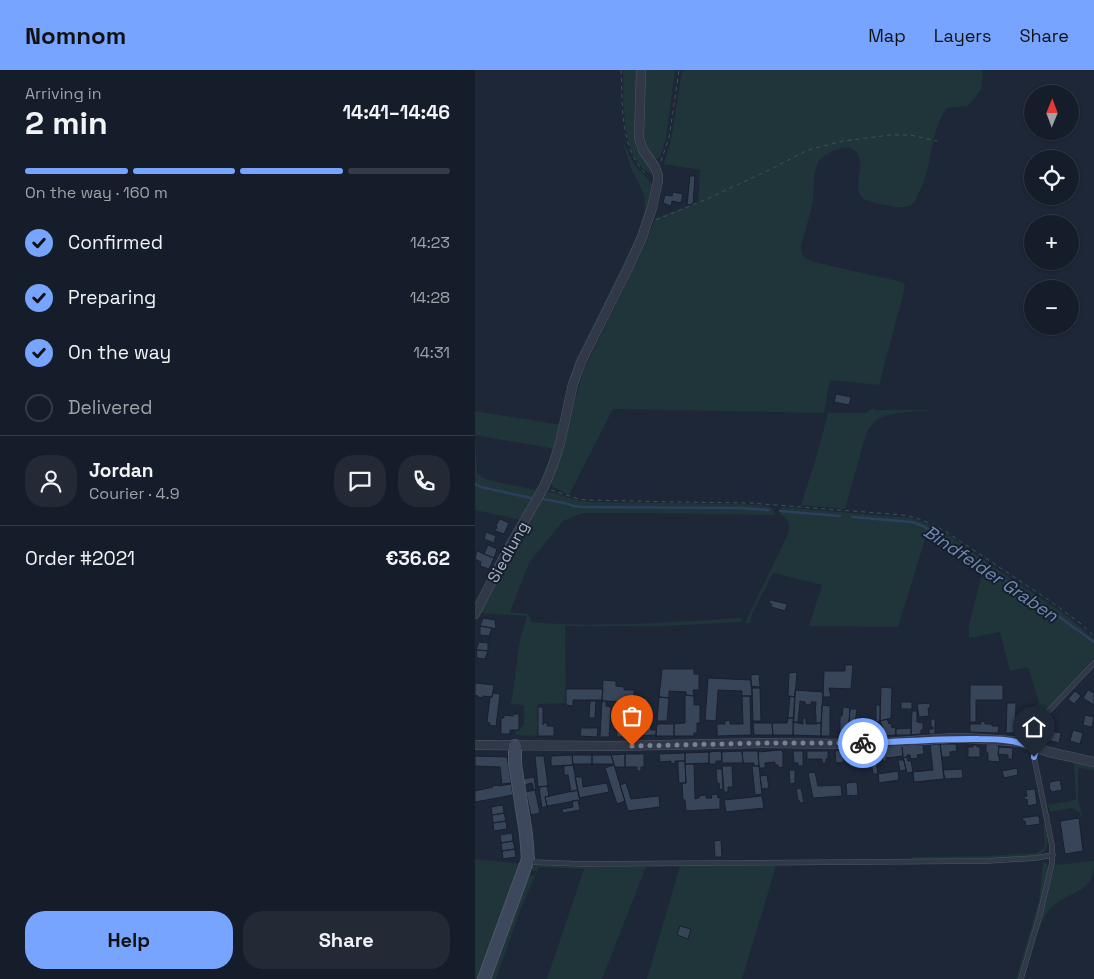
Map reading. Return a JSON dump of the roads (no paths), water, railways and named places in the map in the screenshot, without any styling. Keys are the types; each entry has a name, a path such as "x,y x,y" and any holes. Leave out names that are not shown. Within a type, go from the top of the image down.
{"street":[{"name":"Siedlung","path":"475,614 543,488 560,443 573,384 581,362 629,266 646,224 658,175 655,166 643,150 639,138 641,70"},
{"path":"475,745 848,744 951,738 1021,742 1049,752 1094,762"},
{"path":"484,979 527,860 526,834 515,764 515,746"}],"lane":[{"path":"1021,742 1025,734 1094,663"},
{"path":"1021,979 1040,914 1053,855 1034,757 1036,748"},
{"path":"527,860 593,864 987,861 1053,855"}],"waterway":[{"name":"Bindfelder Graben","path":"475,484 531,498"},
{"name":"Bindfelder Graben","path":"543,499 583,507 741,508 768,510"},
{"name":"Bindfelder Graben","path":"780,511 840,516"},
{"name":"Bindfelder Graben","path":"852,517 912,522 921,525 1054,613 1094,642"}]}
